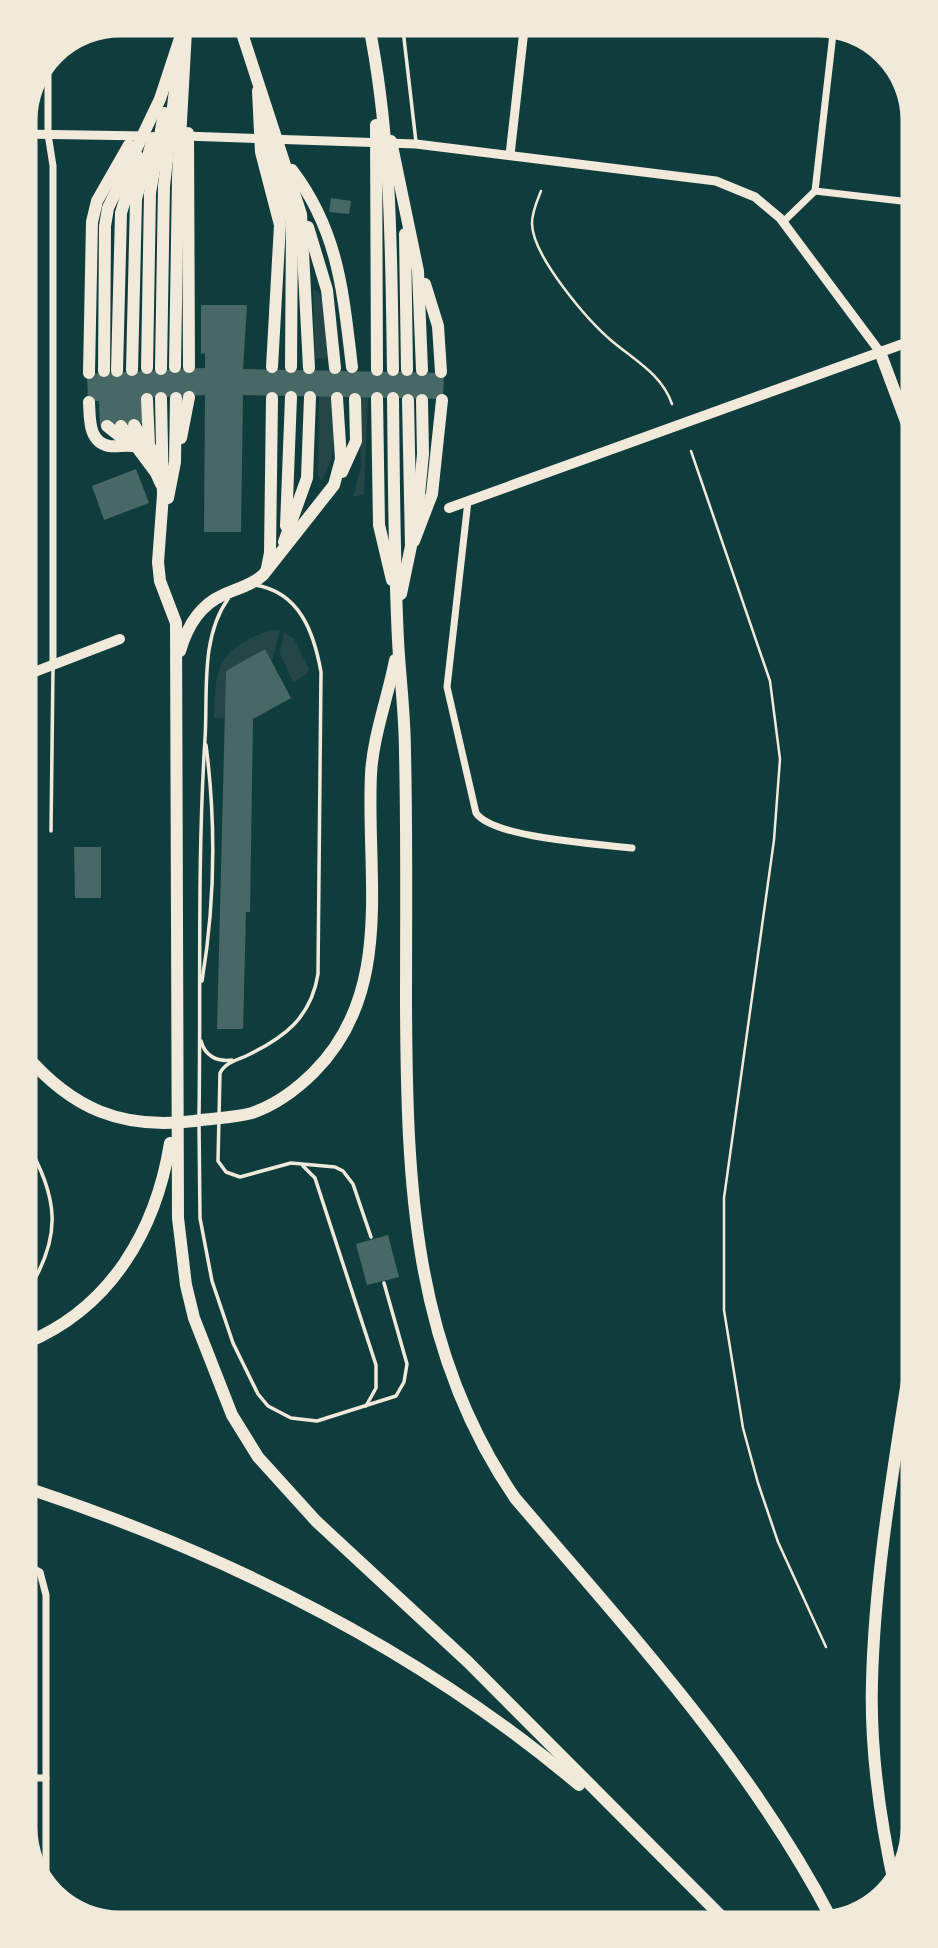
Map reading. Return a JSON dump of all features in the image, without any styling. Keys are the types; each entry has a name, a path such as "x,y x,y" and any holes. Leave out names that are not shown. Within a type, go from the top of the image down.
{"highway":[{"path":"147,368 150,169 163,99 182,33"},
{"path":"132,370 135,214 150,169 183,33"},
{"path":"111,371 105,226 108,208 150,169 185,86 185,33"},
{"path":"241,33 283,154 280,168 280,225 272,367"},
{"path":"370,33 382,107 389,185 393,370"},
{"path":"161,369 147,122 163,99 177,66"},
{"path":"377,67 408,370"},
{"path":"254,70 259,140 296,194 321,264 335,368"},
{"path":"163,99 150,169 175,367"},
{"path":"280,168 292,224 291,367"},
{"path":"280,168 313,202 339,266 352,367"},
{"path":"150,169 189,367"},
{"path":"89,373 92,222 97,201 150,169"},
{"path":"389,185 414,250 438,326 441,372"},
{"path":"377,370 389,185"},
{"path":"296,194 304,241 309,368"},
{"path":"414,250 421,298 422,370"},
{"path":"880,352 905,419"},
{"path":"189,397 163,495 159,572 175,612 176,1108 172,1154 186,1285 194,1318 232,1415 264,1465 316,1521 468,1662 720,1915"},
{"path":"267,571 270,553 272,397"},
{"path":"282,545 287,517 291,397"},
{"path":"267,571 299,508 307,478 310,397"},
{"path":"161,398 168,475"},
{"path":"161,527 176,398"},
{"path":"334,485 341,459 337,398"},
{"path":"176,668 183,642 204,606 243,587 267,571 334,485 351,457 356,441 355,398"},
{"path":"377,398 380,535 397,597"},
{"path":"393,398 397,612 405,749 409,1175 424,1279 438,1338 463,1407 489,1460 515,1498 718,1739 770,1815 828,1914"},
{"path":"143,452 149,445 147,399"},
{"path":"408,400 411,546 408,567"},
{"path":"397,612 414,541 423,454 422,400"},
{"path":"414,541 432,495 442,400"},
{"path":"89,402 91,426 98,441 143,452"},
{"path":"107,426 113,434 143,452 168,475"},
{"path":"128,426 156,473 163,495"},
{"path":"33,1064 40,1072 85,1104 125,1121 150,1125 255,1112 296,1089 323,1063 353,1018 370,959 372,762 398,639"},
{"path":"33,1339 72,1317 100,1294 123,1268 151,1216 172,1154"},
{"path":"892,1872 876,1772 872,1674 880,1570 905,1397"},
{"path":"33,1490 107,1515 201,1555 381,1645 494,1717 641,1837"}],"main road":[{"path":"449,508 905,343"},
{"path":"33,673 120,639"}],"street":[{"path":"510,155 524,33"},
{"path":"783,222 815,191 833,35"},
{"path":"48,72 48,134 53,166 53,666"},
{"path":"33,134 298,138 416,144 716,181 755,197 783,222 880,352"},
{"path":"815,191 905,201"},
{"path":"468,501 447,687 473,805 486,824 507,831 632,848"},
{"path":"33,1568 40,1572 46,1595 46,1872"},
{"path":"33,1778 46,1779"}],"lane":[{"path":"247,33 254,70"},
{"path":"403,33 416,144"},
{"path":"371,1237 349,1177 335,1167 281,1165 240,1177 221,1167 217,1154 219,1078 222,1068 273,1043 293,1028 307,1008 318,974 319,661 301,612 267,587 243,587 222,608 209,652 201,797 198,1154 200,1218 212,1281 233,1343 258,1394 279,1412 305,1421 329,1419 396,1396 407,1372 406,1356 384,1283"},
{"path":"51,831 53,666"},
{"path":"201,988 211,929 212,796 205,736"},
{"path":"200,1037 203,1048 213,1058 238,1059"},
{"path":"33,1154 47,1178 53,1233 42,1270 33,1284"},
{"path":"299,1164 316,1178 376,1365 376,1388 364,1407"}],"path":[{"path":"541,191 532,224 538,246 551,270 611,340 662,381 673,404"},
{"path":"691,451 770,681 780,759 775,829 724,1198 724,1310 743,1428 758,1483 778,1542 826,1647"}],"shaded area":[{"path":"313,290 318,292 322,300 330,359 315,358"},
{"path":"319,396 331,396 333,429 333,451 321,481 318,474"},
{"path":"368,397 364,494 353,497 361,467 359,398"},
{"path":"270,630 280,630 272,661 265,649 226,672 225,718 214,718 216,685 222,662 239,645"},
{"path":"284,632 294,639 309,669 306,675 293,682 280,654"}],"building":[{"path":"331,198 351,201 349,214 329,212"},
{"path":"201,305 247,305 243,369 444,373 443,399 243,395 241,532 204,532 205,395 145,398 146,423 100,426 99,401 88,401 87,374 205,368 205,353 201,354"},
{"path":"136,469 149,503 104,520 92,486"},
{"path":"265,649 291,698 253,719 250,912 246,912 243,1029 217,1029 226,671"},
{"path":"74,847 101,847 101,898 75,898"},
{"path":"388,1235 399,1277 367,1285 356,1244"}]}
